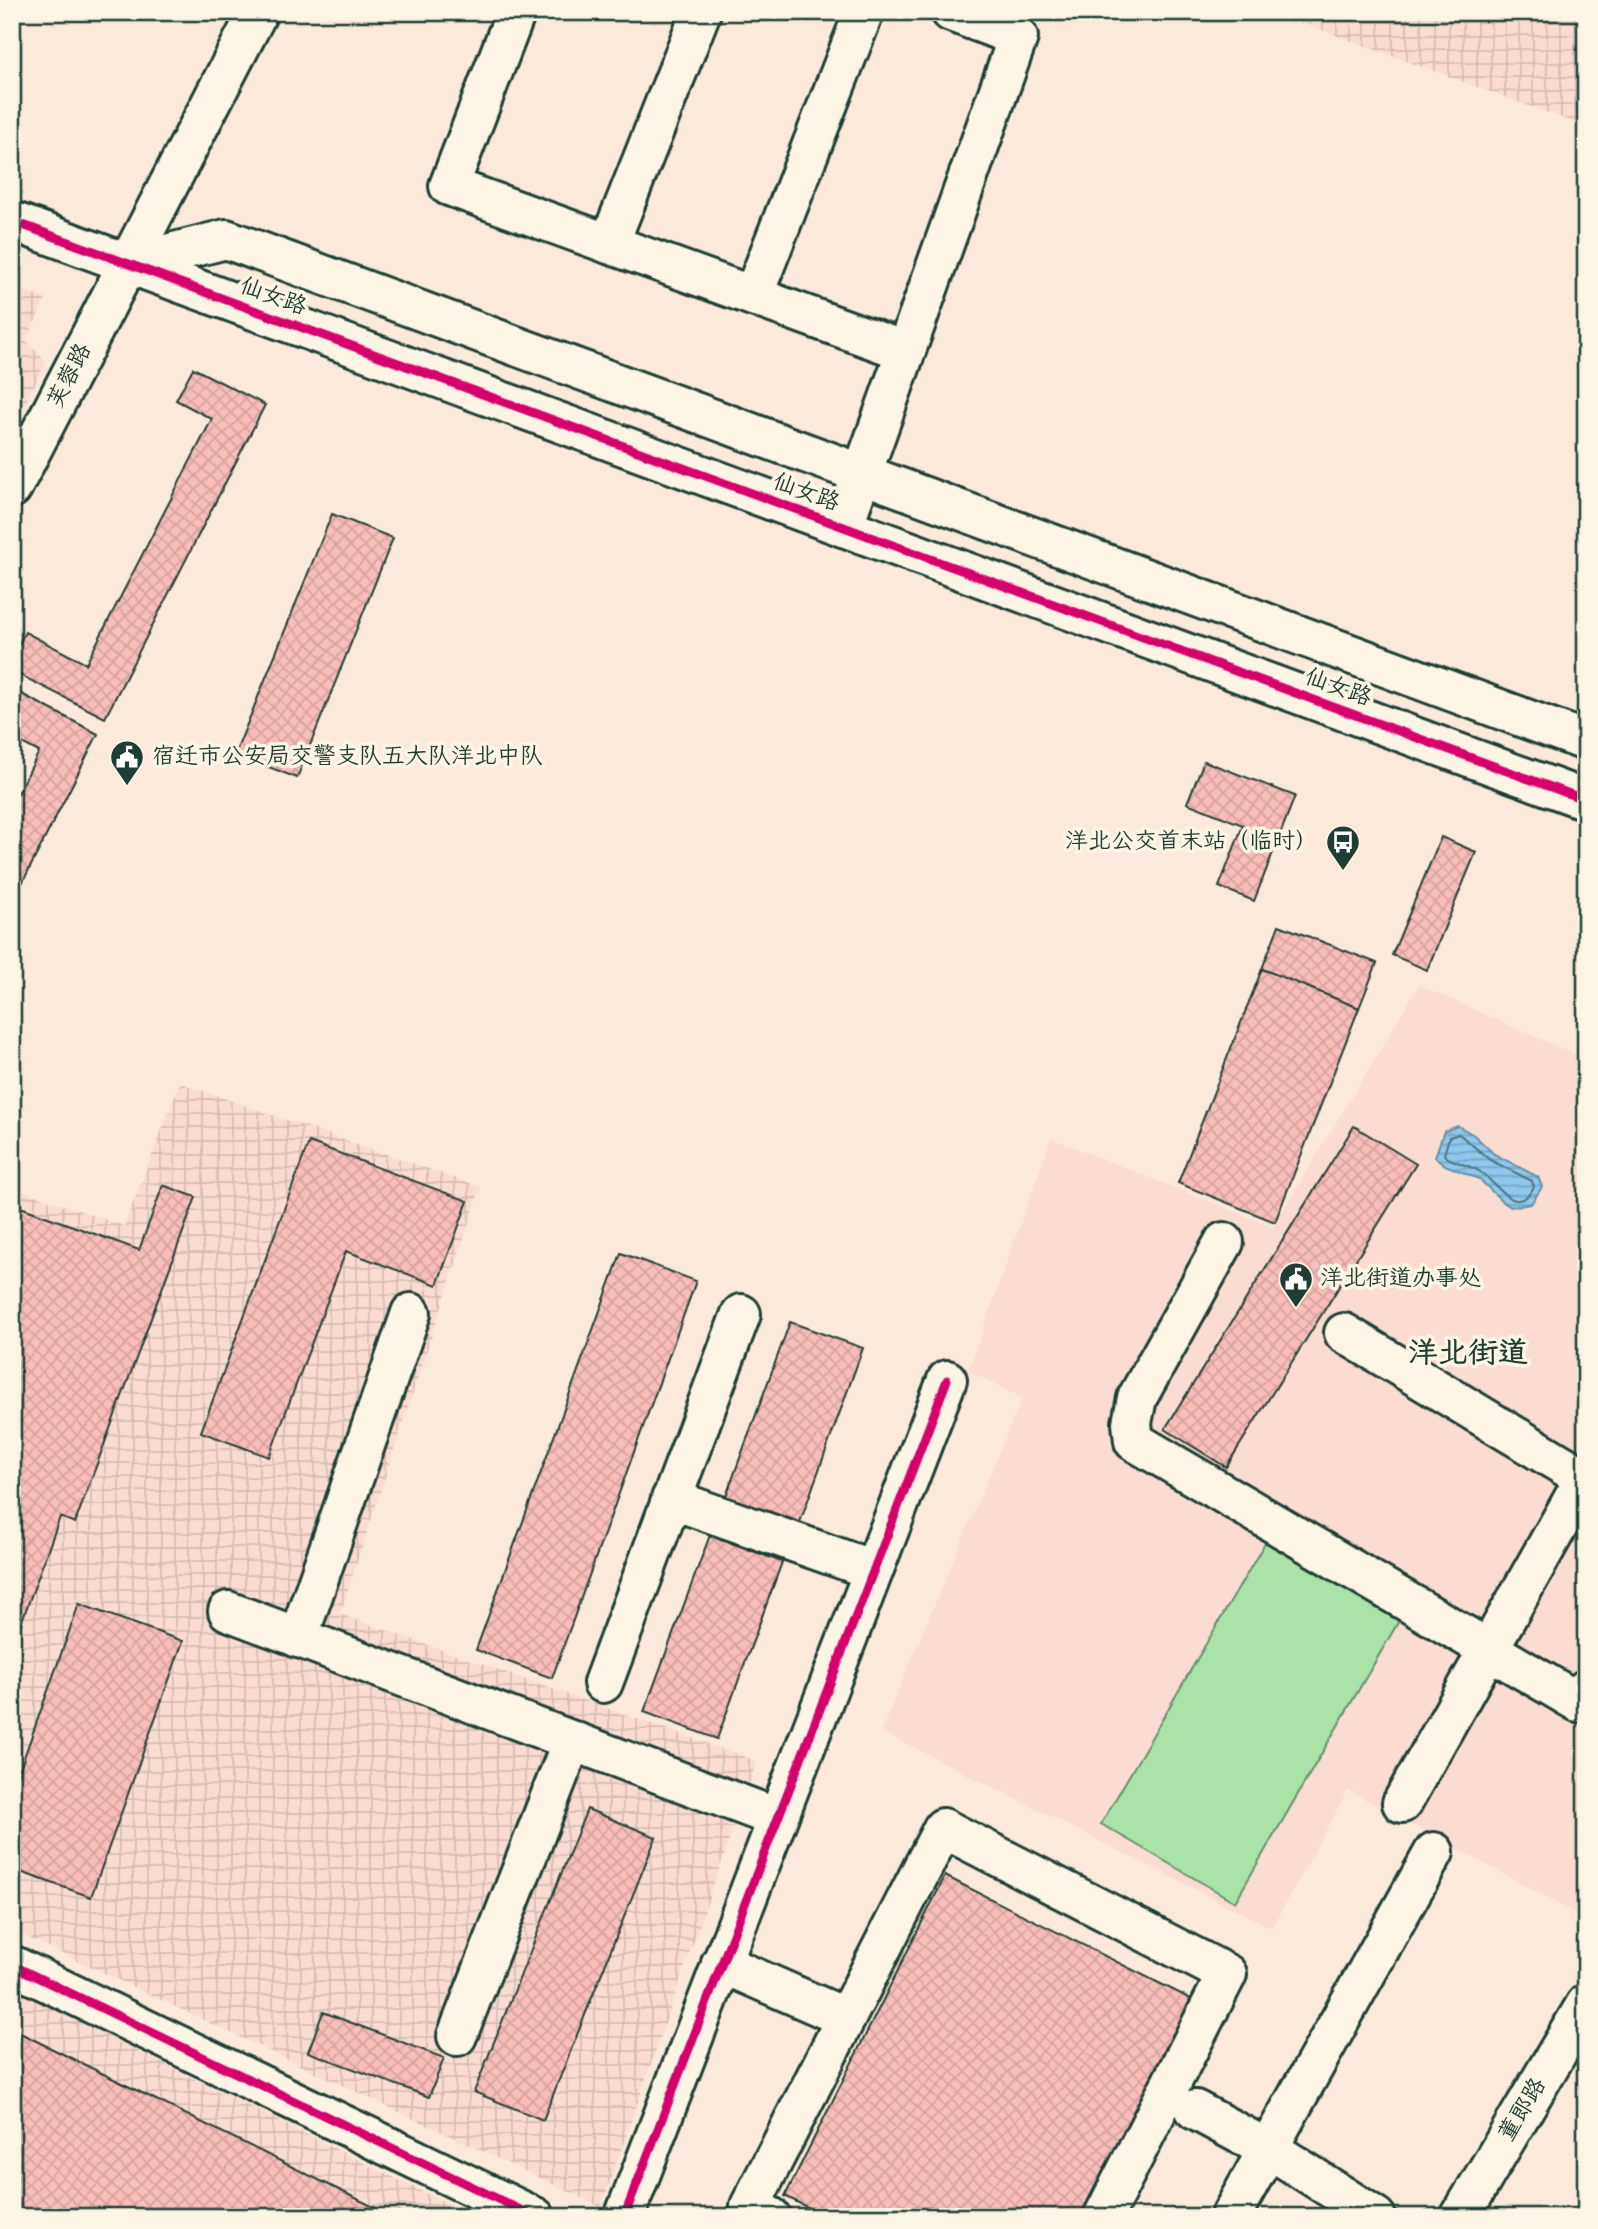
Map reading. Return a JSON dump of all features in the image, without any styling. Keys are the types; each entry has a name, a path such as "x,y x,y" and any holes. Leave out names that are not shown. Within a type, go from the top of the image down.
{"street":[{"name":"芙蓉路","path":"12,488 258,12"},
{"path":"516,12 449,186 905,351"},
{"path":"609,244 701,12"},
{"path":"753,296 864,12"},
{"path":"843,527 1018,37 951,12"},
{"name":"仙女路","path":"12,221 1586,800"},
{"path":"127,264 226,239 1586,741"},
{"path":"1224,1242 1137,1398 1132,1423 1134,1441 1578,1702 1586,1689"},
{"path":"298,1638 411,1313"},
{"path":"603,1683 741,1314"},
{"path":"1344,1333 1585,1479 1402,1803"},
{"path":"624,2217 947,1380"},
{"path":"671,1499 873,1570"},
{"path":"228,1611 777,1818"},
{"path":"457,2036 572,1741"},
{"path":"771,2217 750,2206 943,1828 1227,1974 1103,2217"},
{"path":"1230,2217 1434,1852"},
{"path":"721,1963 846,2018"},
{"path":"12,1965 535,2217"},
{"name":"董郎路","path":"1460,2217 1586,2004"},
{"path":"1195,2110 1268,2149 1376,2217"}],"shaded area":[{"path":"1273,12 1586,12 1586,127"},
{"path":"12,287 46,299 26,340 46,362 12,430"},
{"path":"1419,985 1586,1059 1586,1214 1580,1226 1586,1229 1586,1895 1575,1913 1348,1790 1272,1928 881,1731 1022,1398 968,1371 1051,1138 1273,1227"},
{"path":"180,1083 481,1187 340,1614 757,1761 601,2207 12,1930 12,1187 124,1226"},
{"path":"12,1989 474,2217 12,2217"}],"green space":[{"path":"1266,1541 1400,1619 1235,1902 1101,1824"}],"water":[{"path":"1458,1126 1474,1135 1494,1154 1538,1177 1542,1187 1531,1204 1511,1207 1479,1179 1445,1165 1435,1157 1444,1131"}],"building":[{"path":"193,368 265,405 105,718 12,671 12,657 25,632 86,664 212,419 176,400"},
{"path":"332,514 393,538 297,778 235,754"},
{"path":"12,689 98,734 14,899 12,805 39,752 12,738"},
{"path":"1204,761 1295,796 1254,901 1219,887 1243,825 1187,803"},
{"path":"1441,837 1476,852 1427,970 1392,955"},
{"path":"1279,925 1377,963 1359,1008 1262,969"},
{"path":"1262,969 1359,1008 1275,1222 1178,1183"},
{"path":"1354,1126 1416,1164 1226,1467 1165,1429"},
{"path":"309,1142 468,1201 437,1285 346,1251 269,1457 201,1432"},
{"path":"163,1185 196,1197 75,1523 60,1517 12,1648 12,1204 139,1250"},
{"path":"621,1253 696,1281 552,1678 476,1650"},
{"path":"790,1322 863,1348 799,1525 725,1499"},
{"path":"710,1535 782,1562 717,1739 644,1712"},
{"path":"79,1604 183,1641 91,1897 12,1869 12,1791"},
{"path":"587,1809 656,1837 543,2120 474,2092"},
{"path":"945,1876 1195,2001 1087,2217 826,2217 785,2196"},
{"path":"323,2012 444,2058 429,2097 308,2052"},
{"path":"12,2029 386,2213 385,2217 25,2217 12,2211"}],"cycle path":[{"path":"12,221 1586,800"},
{"path":"624,2217 947,1380"},
{"path":"12,1965 535,2217"}],"place":[{"name":"宿迁市公安局交警支队五大队洋北中队","path":"127,787"},
{"name":"洋北公交首末站（临时）","path":"1343,872"},
{"name":"洋北街道办事处","path":"1296,1309"}],"district":[{"name":"洋北街道","path":"1468,1353"}]}
